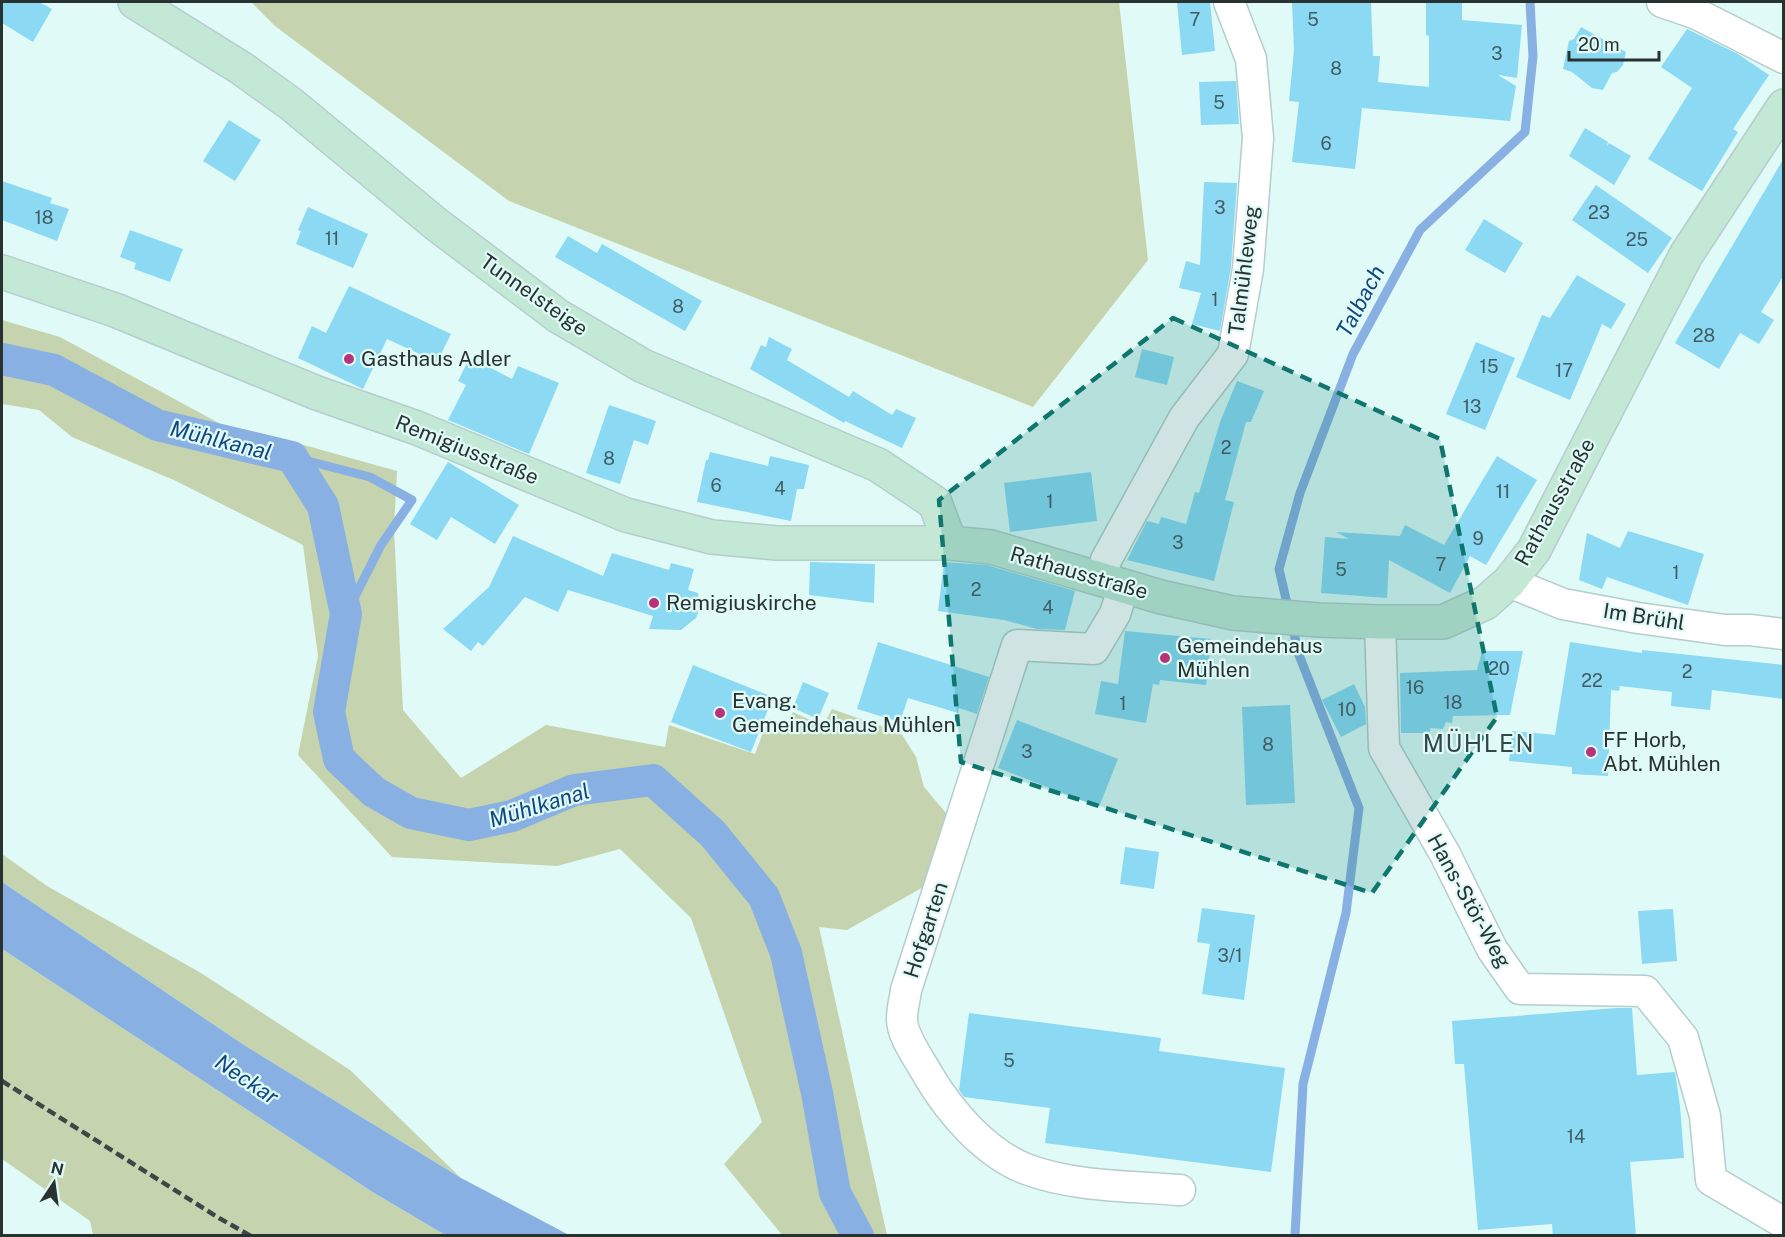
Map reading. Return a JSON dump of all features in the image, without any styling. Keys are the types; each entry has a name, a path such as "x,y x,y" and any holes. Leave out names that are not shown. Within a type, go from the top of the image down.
{"main road":[{"name":"Tunnelsteige","path":"135,2 242,68 291,104 436,224 558,316 643,366 878,465 935,503 950,543"},
{"name":"Rathausstraße","path":"950,543 991,547 1161,597 1246,614 1319,620 1443,622 1485,603 1509,582 1534,550 1686,255 1784,106"},
{"name":"Remigiusstraße","path":"2,272 115,309 317,393 417,428 626,515 712,537 777,543 950,543"}],"street":[{"name":"Talmühleweg","path":"1112,582 1106,560 1184,418 1233,354 1248,269 1258,138 1251,59 1231,2"},
{"path":"1662,2 1697,14 1784,58"},
{"name":"Hofgarten","path":"1112,582 1115,614 1094,649 1017,645 906,990 902,1020 910,1044 935,1086 966,1125 993,1150 1025,1168 1065,1180 1180,1191"},
{"name":"Im Brühl","path":"1509,582 1563,604 1638,618 1725,630 1784,634"},
{"name":"Hans-Stör-Weg","path":"1380,622 1384,748 1444,854 1492,950 1520,989 1645,991 1683,1038 1705,1116 1711,1180 1784,1223"}],"highlighted area":[{"path":"1173,318 1440,439 1497,717 1372,893 961,762 939,500"}],"green space":[{"path":"251,2 1119,2 1148,260 1033,407 509,201 275,26"},
{"path":"2,320 60,337 228,428 293,442 397,471 394,529 403,710 461,778 546,725 665,747 669,725 755,754 768,719 787,725 793,712 823,726 832,709 901,733 916,757 924,787 946,813 927,885 847,930 819,927 887,1235 782,1235 724,1164 762,1122 691,918 620,849 557,866 392,857 298,755 318,656 303,545 176,481 72,437 39,410 2,404"},
{"path":"2,854 47,886 201,973 350,1070 461,1178 244,1045 2,882"},
{"path":"2,949 371,1191 445,1235 93,1235 90,1221 2,1159"}],"water":[{"name":"Neckar","path":"2,882 244,1045 461,1178 569,1235 445,1235 371,1191 2,949"}],"building":[{"path":"2,2 39,2 52,9 33,42 2,23"},
{"path":"1177,2 1210,2 1215,51 1182,55"},
{"path":"1292,2 1371,2 1373,56 1380,56 1378,82 1429,87 1426,2 1462,2 1462,20 1522,25 1517,78 1498,75 1516,86 1510,121 1362,108 1355,169 1292,162 1299,102 1289,101 1294,50"},
{"path":"1581,27 1626,52 1623,65 1617,72 1612,73 1603,90 1592,88 1572,72 1563,69 1569,41 1574,39"},
{"path":"1687,29 1738,54 1769,75 1733,129 1738,132 1702,191 1648,159 1692,88 1661,67"},
{"path":"1236,81 1239,124 1201,125 1199,82"},
{"path":"229,120 261,140 235,181 203,161"},
{"path":"1585,128 1608,142 1607,146 1609,143 1631,156 1614,185 1569,156"},
{"path":"1784,158 1784,275 1761,312 1774,320 1759,344 1740,333 1719,369 1675,343"},
{"path":"2,181 52,198 50,203 69,209 57,241 2,220"},
{"path":"1204,182 1237,183 1231,267 1220,331 1192,324 1201,293 1179,288 1186,261 1200,265"},
{"path":"1596,185 1672,238 1648,273 1572,220"},
{"path":"308,207 368,234 353,268 296,244 301,231 298,230"},
{"path":"1484,219 1523,243 1505,273 1465,250"},
{"path":"130,230 183,249 170,282 134,269 136,263 120,257"},
{"path":"568,236 597,253 602,244 702,301 685,331 555,257"},
{"path":"1577,275 1626,304 1611,329 1602,324 1570,400 1516,377 1542,315 1550,318"},
{"path":"349,286 451,334 437,362 387,339 363,389 298,358 312,326 326,333"},
{"path":"769,337 792,349 787,360 849,397 853,391 892,415 896,409 916,418 902,448 845,421 844,423 750,369 761,345 766,347"},
{"path":"1476,342 1515,358 1485,430 1446,414"},
{"path":"1142,349 1174,357 1167,385 1135,377"},
{"path":"470,357 512,379 518,366 559,383 529,454 448,420 466,385 458,381"},
{"path":"1237,381 1264,391 1251,422 1246,422 1225,500 1234,502 1214,581 1127,560 1147,521 1159,524 1161,517 1186,524 1195,492 1199,493 1220,422"},
{"path":"609,405 656,421 648,445 634,440 620,484 586,473"},
{"path":"710,452 768,466 770,456 809,465 804,489 797,489 791,521 697,502 706,460"},
{"path":"1497,456 1537,480 1486,565 1470,556 1450,593 1389,560 1387,598 1321,593 1325,537 1349,539 1336,532 1400,536 1405,525 1444,545"},
{"path":"448,462 519,505 495,544 451,517 437,540 410,524"},
{"path":"1091,472 1097,521 1010,532 1004,483"},
{"path":"1628,531 1704,554 1688,605 1607,577 1602,589 1579,580 1587,533 1620,548"},
{"path":"513,536 603,576 612,553 669,570 671,563 694,569 688,590 698,593 700,607 696,618 681,630 649,629 653,616 568,590 558,612 525,597 483,646 478,642 471,651 443,629 489,587"},
{"path":"810,562 875,564 874,603 809,595"},
{"path":"944,562 987,565 1075,591 1065,630 1037,629 1004,620 938,611"},
{"name":"Gemeindehaus Mühlen","path":"1125,631 1211,639 1206,685 1160,680 1159,685 1153,684 1146,723 1095,714 1101,681 1118,684"},
{"path":"878,642 989,677 977,714 959,708 958,713 908,698 900,722 857,709"},
{"path":"1570,642 1642,653 1642,650 1784,665 1784,699 1712,690 1710,710 1671,706 1672,692 1620,686 1619,691 1611,690 1608,776 1572,774 1572,767 1509,761 1512,731 1555,735"},
{"path":"1482,651 1523,651 1510,715 1453,716 1452,723 1446,722 1443,729 1430,728 1430,733 1401,733 1400,673 1477,670"},
{"name":"Evang. Gemeindehaus Mühlen","path":"693,665 773,697 751,752 671,722"},
{"path":"803,682 829,693 818,719 793,708"},
{"path":"1354,684 1365,707 1366,724 1341,737 1322,700"},
{"path":"1290,705 1295,803 1246,805 1242,707"},
{"path":"1017,720 1118,759 1099,807 998,768"},
{"path":"1125,847 1159,852 1154,889 1120,884"},
{"path":"1202,908 1255,915 1244,1000 1202,994 1210,944 1197,942"},
{"path":"1673,909 1677,961 1642,964 1638,911"},
{"path":"1632,1008 1637,1075 1675,1072 1680,1106 1684,1158 1630,1162 1636,1236 1553,1236 1552,1224 1478,1230 1464,1064 1455,1064 1452,1021"},
{"path":"969,1013 1161,1038 1159,1051 1285,1068 1271,1172 1045,1143 1050,1108 964,1097 959,1090"}],"waterway":[{"name":"Talbach","path":"1295,1236 1303,1084 1346,913 1359,808 1299,655 1279,569 1300,493 1353,354 1420,230 1525,132 1533,56 1530,2"},
{"name":"Mühlkanal","path":"2,359 54,370 157,425 292,457 323,506 346,614 329,712 339,759 374,792 411,813 469,825 512,816 574,790 653,780 713,834 764,897 786,953 817,1093 835,1193 858,1236"},
{"path":"292,457 370,477 412,500 381,545 346,614"}],"railway":[{"path":"2,1081 251,1236"}],"place":[{"name":"Gasthaus Adler","path":"349,359"},
{"name":"Remigiuskirche","path":"654,603"},
{"name":"Gemeindehaus Mühlen","path":"1165,658"},
{"name":"Evang. Gemeindehaus Mühlen","path":"720,713"},
{"name":"FF Horb, Abt. Mühlen","path":"1591,752"}],"district":[{"name":"MÜHLEN","path":"1479,744"}]}
